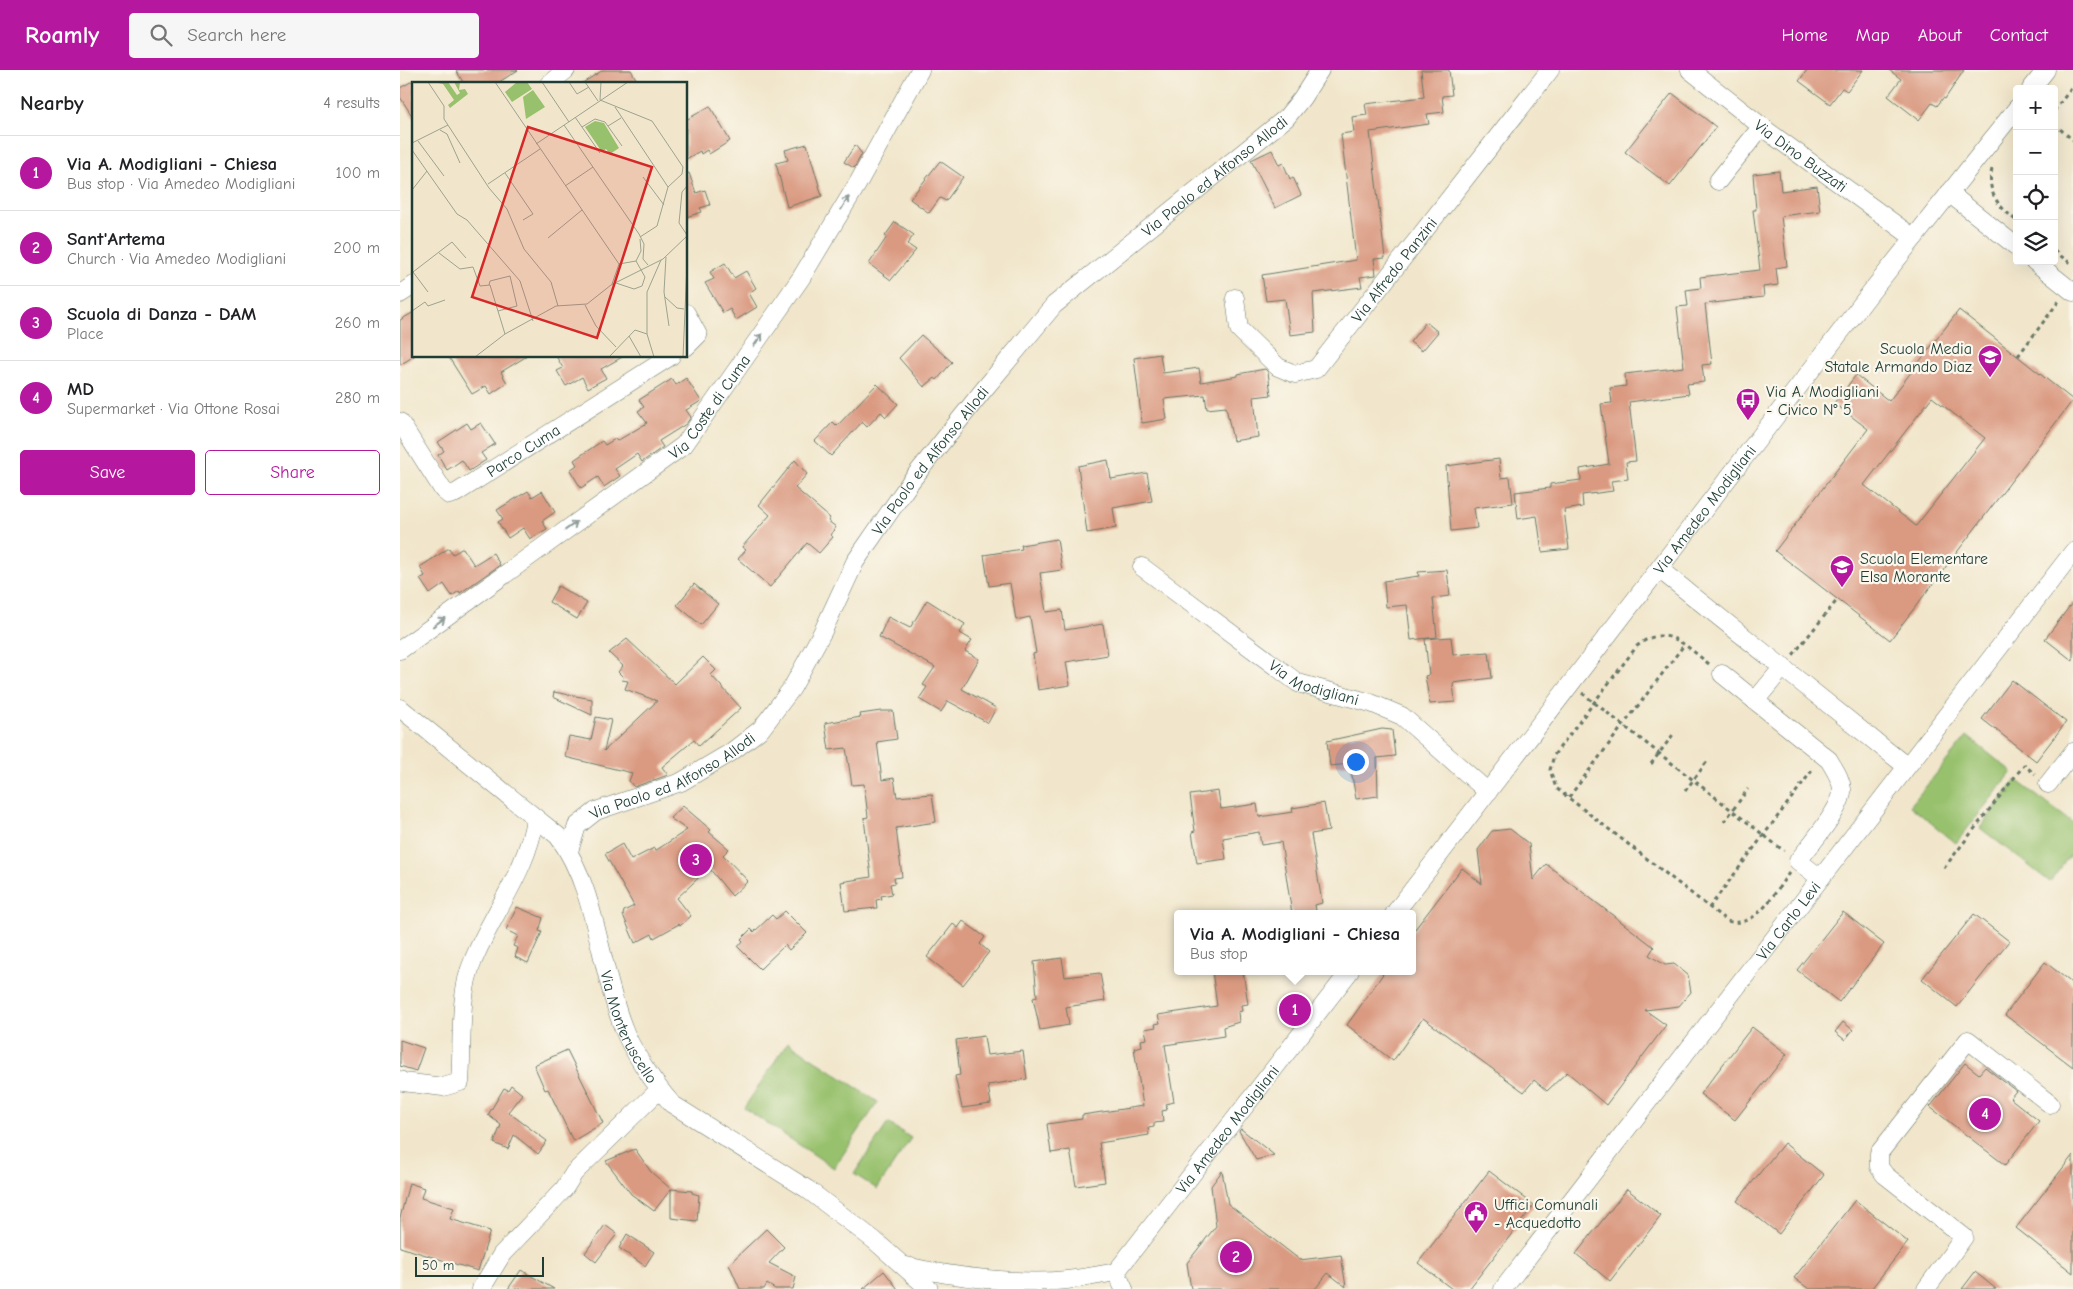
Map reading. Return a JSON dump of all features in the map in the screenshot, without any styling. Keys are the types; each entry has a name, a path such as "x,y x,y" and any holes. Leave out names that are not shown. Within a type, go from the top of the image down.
{"street":[{"path":"551,82 566,70"},
{"name":"Via Coste di Cuma","path":"400,650 684,445 801,278 858,183 920,70"},
{"name":"Via Paolo ed Alfonso Allodi","path":"569,851 577,826 596,811 681,782 730,753 761,729 792,688 823,631 855,562 866,546 911,481 980,393 1048,312 1286,118 1320,70"},
{"name":"Via Alfredo Panzini","path":"1235,298 1239,329 1278,367 1295,374 1316,369 1550,70"},
{"name":"Via Dino Buzzati","path":"1690,70 1762,126 1914,238"},
{"path":"2035,85 2046,70"},
{"name":"Via Amedeo Modigliani","path":"1397,910 1914,238 2013,113"},
{"path":"1718,180 1762,126"},
{"path":"1949,194 2013,244"},
{"path":"2039,265 2073,292"},
{"path":"400,294 412,286"},
{"path":"688,318 698,335 688,345"},
{"name":"Parco Cuma","path":"400,422 443,490 449,495 456,493 668,358"},
{"name":"Via Carlo Levi","path":"1503,1289 1819,877 2073,552"},
{"name":"Via Modigliani","path":"1142,567 1298,683 1372,703 1402,716 1488,792"},
{"path":"1659,570 1906,766"},
{"path":"1755,701 1783,667"},
{"path":"1722,674 1829,760 1838,775 1843,790 1839,805 1798,861 1819,877"},
{"name":"Via Monteruscello","path":"400,708 558,836 569,851 589,906 623,1028 659,1090 672,1104 807,1189 904,1265 929,1289"},
{"path":"2048,784 2073,752"},
{"path":"400,1080 403,1082 443,1086 460,1082 466,988 472,962 532,842 535,818"},
{"name":"Via Amedeo Modigliani","path":"1116,1272 1347,975"},
{"path":"1926,1289 1964,1238 1884,1175 1879,1167 1879,1152 1968,1040 2050,1104"},
{"path":"481,1289 502,1254 564,1189 574,1173 659,1090"},
{"path":"904,1265 933,1272 1028,1281 1066,1280 1116,1272 1124,1289"}],"path":[{"path":"2058,106 2073,86"},
{"path":"2058,127 2073,140"},
{"path":"1992,166 1989,180 1992,196 2000,208 2016,220"},
{"path":"2058,254 2073,264"},
{"path":"2018,356 2049,314"},
{"path":"1783,667 1838,599"},
{"path":"1571,684 1594,702 1660,753 1693,780 1798,861 1762,909 1750,920 1737,924 1726,921 1556,788 1550,770 1554,755 1594,702 1637,646 1648,637 1662,635 1676,638 1722,674"},
{"path":"1569,797 1684,645"},
{"path":"1651,764 1675,732"},
{"path":"1709,908 1823,756"},
{"path":"1684,791 1709,759"},
{"path":"1944,868 2024,765"},
{"path":"1724,822 1748,789"}],"green space":[{"path":"1967,736 2012,772 1956,843 1910,806"},
{"path":"2016,780 2073,823 2073,851 2050,882 1980,828"},
{"path":"788,1042 878,1102 834,1168 744,1108"},
{"path":"888,1123 911,1138 877,1189 854,1174"}],"building":[{"path":"456,70 518,70 499,82 463,82"},
{"path":"603,70 631,70 638,82 584,82"},
{"path":"1421,70 1449,70 1452,95 1442,96 1444,112 1427,114 1429,124 1370,132 1385,258 1374,259 1376,275 1360,277 1362,287 1313,293 1315,332 1290,335 1285,299 1266,301 1262,275 1356,260 1341,134 1354,132 1352,117 1367,115 1365,104 1424,97"},
{"path":"1807,70 1863,70 1847,91 1842,88 1830,104 1799,81"},
{"path":"1889,70 1964,70 1945,99 1943,98 1937,106 1932,103 1919,120 1888,96 1901,79"},
{"path":"414,80 412,82 412,116 400,97 400,88"},
{"path":"1672,93 1716,127 1670,186 1625,152"},
{"path":"710,106 730,141 709,154 707,150 701,154 700,151 688,158 688,119"},
{"path":"807,144 822,196 787,207 776,163 788,160 785,150"},
{"path":"855,145 862,154 854,168 844,162"},
{"path":"1272,150 1279,165 1283,163 1290,179 1293,177 1301,195 1275,208 1251,160"},
{"path":"940,161 963,177 946,201 940,198 929,213 910,199"},
{"path":"1779,171 1781,191 1817,186 1820,211 1781,216 1787,266 1776,268 1778,285 1763,287 1764,297 1705,304 1712,364 1702,365 1704,382 1687,384 1689,394 1629,402 1636,461 1626,462 1628,479 1611,481 1613,491 1582,495 1583,507 1564,510 1569,549 1542,552 1537,516 1518,519 1515,492 1550,488 1550,484 1581,480 1580,469 1609,464 1601,404 1612,403 1610,388 1626,386 1625,374 1684,367 1677,307 1688,306 1686,290 1701,288 1700,277 1760,270 1753,210 1756,210 1753,174"},
{"path":"688,173 696,193 705,190 710,205 700,208 702,212 688,216"},
{"path":"895,222 914,235 907,244 916,250 891,280 869,264"},
{"path":"725,263 734,278 746,271 756,288 749,293 757,307 736,320 730,309 723,313 705,283 714,279 710,272"},
{"path":"1959,310 2073,400 1890,640 1775,551 1868,429 1834,403 1856,375 1889,401","holes":["1932,397 1985,438 1916,526 1864,485"]},
{"path":"412,313 412,357 400,365 400,320"},
{"path":"1426,322 1438,332 1422,351 1410,342"},
{"path":"921,335 952,362 937,380 935,378 924,387 899,358"},
{"path":"1160,354 1163,373 1199,368 1201,382 1265,369 1268,372 1271,395 1254,397 1258,437 1233,441 1226,407 1207,409 1205,395 1164,399 1167,419 1142,423 1134,358"},
{"path":"449,358 524,358 501,372 507,383 491,394 486,386 472,394"},
{"path":"557,358 620,358 601,369 606,378 588,388 582,377 566,386 557,371 563,368"},
{"path":"686,378 701,401 686,410 691,417 686,424 659,441 663,447 642,462 637,454 615,469 620,476 604,487 598,477 581,488 570,470 577,465 574,460 602,441 605,445 615,439 617,441 647,423 638,411 644,407 639,400 672,379 676,385"},
{"path":"877,384 898,404 886,417 881,412 867,427 862,422 831,456 815,441 833,422 837,426"},
{"path":"467,423 471,429 481,423 495,444 481,453 486,460 469,471 462,460 447,470 438,455 444,451 438,442"},
{"path":"1499,459 1501,478 1510,477 1513,503 1474,508 1477,528 1451,531 1446,466"},
{"path":"795,460 807,474 795,488 830,518 828,521 836,527 830,535 833,537 819,553 807,543 770,587 738,559 746,550 742,547 770,515 759,505"},
{"path":"1108,460 1111,479 1147,473 1152,501 1113,508 1116,528 1087,533 1078,466"},
{"path":"528,491 532,497 542,491 555,512 542,521 547,529 530,539 523,528 508,538 498,522 503,519 497,510"},
{"path":"1057,539 1062,570 1040,573 1046,612 1062,610 1065,630 1103,624 1108,655 1066,662 1070,685 1038,690 1033,654 1036,653 1030,617 1016,620 1010,583 989,586 984,555 1022,549 1021,545"},
{"path":"449,548 453,554 463,548 474,565 493,553 500,565 460,593 459,591 452,596 444,584 430,594 420,579 425,576 420,567"},
{"path":"1447,570 1450,596 1433,598 1437,637 1411,640 1407,605 1386,607 1384,581 1419,576 1418,572"},
{"path":"694,584 718,604 701,625 677,605"},
{"path":"558,586 587,603 577,619 549,602"},
{"path":"927,600 965,624 960,633 972,640 965,651 979,659 962,689 996,708 988,723 948,701 941,712 919,699 927,687 923,685 935,667 879,637 888,617 910,628"},
{"path":"2073,602 2073,661 2045,639"},
{"path":"1451,637 1453,655 1489,652 1492,678 1453,683 1455,702 1430,704 1425,676 1429,675 1425,639"},
{"path":"627,639 675,684 703,657 716,670 711,675 741,708 699,746 694,740 662,767 668,775 634,787 629,781 632,773 565,757 569,736 591,740 596,717 611,720 604,751 657,701 625,689 628,681 622,680 623,677 618,672 623,666 609,653"},
{"path":"2012,680 2066,722 2036,761 1982,719"},
{"path":"554,692 592,699 592,715 553,697"},
{"path":"893,711 897,739 877,742 882,780 894,778 897,797 932,794 936,822 896,828 902,877 894,878 895,883 890,884 892,894 881,896 882,899 876,900 877,908 845,911 841,882 871,877 864,818 868,817 864,784 852,785 846,748 829,750 825,723 861,717 860,714"},
{"path":"1382,729 1392,730 1395,756 1377,758 1378,796 1356,799 1350,764 1330,766 1327,741"},
{"path":"1218,791 1221,809 1257,804 1259,817 1293,812 1292,808 1324,803 1329,831 1311,834 1322,903 1315,905 1316,910 1291,910 1281,842 1261,845 1259,832 1223,838 1226,859 1197,863 1192,832 1195,831 1190,795"},
{"path":"683,806 711,830 709,832 729,849 723,855 748,881 732,896 709,868 677,898 691,916 680,926 679,924 654,938 652,934 635,943 623,915 624,911 634,906 605,854 622,844 631,860 654,848 655,851 687,830 670,818"},
{"path":"1510,829 1529,844 1533,880 1546,864 1654,947 1649,955 1665,965 1674,964 1688,975 1691,992 1679,1006 1645,1010 1666,1025 1606,1105 1567,1072 1547,1091 1534,1080 1524,1092 1423,1018 1393,1061 1347,1025 1382,975 1416,975 1416,928 1462,868 1482,884 1478,850 1492,831"},
{"path":"517,907 543,918 539,931 542,932 528,963 515,957 518,948 513,946 518,936 506,930"},
{"path":"785,911 807,933 789,950 785,945 760,969 738,947 743,941 741,939 751,929 754,932 772,915 776,919"},
{"path":"1843,912 1884,944 1839,1002 1797,970"},
{"path":"1974,914 2009,941 1957,1007 1922,979"},
{"path":"963,921 985,937 980,944 989,952 963,985 927,957 953,924 958,928"},
{"path":"1062,958 1065,977 1100,973 1105,1001 1066,1007 1069,1025 1040,1030 1033,998 1037,997 1034,962"},
{"path":"2045,962 2073,984 2073,1067 2005,1015"},
{"path":"1213,975 1244,975 1248,1004 1241,1005 1242,1011 1238,1012 1239,1022 1223,1027 1224,1036 1165,1045 1174,1102 1166,1104 1167,1110 1162,1111 1163,1122 1154,1123 1154,1127 1148,1128 1149,1135 1099,1143 1105,1182 1076,1186 1070,1150 1051,1153 1047,1124 1082,1119 1082,1115 1143,1106 1134,1048 1142,1046 1141,1040 1147,1039 1145,1029 1156,1027 1155,1024 1160,1023 1158,1015 1217,1006"},
{"path":"1843,1022 1853,1030 1845,1040 1835,1032"},
{"path":"1752,1027 1787,1054 1735,1120 1700,1094"},
{"path":"984,1036 987,1055 1023,1051 1027,1079 988,1085 991,1104 962,1108 955,1076 960,1075 956,1040"},
{"path":"400,1040 424,1048 416,1071 400,1066"},
{"path":"567,1050 603,1123 573,1141 548,1089 545,1090 534,1065"},
{"path":"1965,1063 1979,1074 1985,1067 2016,1091 2010,1098 2039,1121 2005,1165 1930,1107"},
{"path":"511,1085 522,1094 508,1112 547,1141 538,1154 514,1135 508,1149 494,1143 501,1125 488,1115 504,1088 508,1090"},
{"path":"1241,1129 1274,1155 1256,1160 1239,1131"},
{"path":"1784,1143 1824,1175 1779,1234 1737,1201"},
{"path":"635,1149 651,1172 671,1189 654,1211 631,1194 606,1161"},
{"path":"2073,1155 2073,1273 2016,1228"},
{"path":"1222,1171 1228,1204 1300,1260 1341,1255 1346,1287 1328,1273 1315,1289 1191,1289 1187,1263 1216,1226 1211,1186"},
{"name":"Uffici Comunali - Acquedotto","path":"1489,1171 1534,1205 1469,1289 1452,1289 1418,1263"},
{"path":"409,1183 424,1188 421,1198 454,1208 450,1219 490,1231 478,1271 400,1247 400,1218"},
{"path":"671,1189 692,1191 692,1193 699,1195 697,1221 671,1218"},
{"path":"1627,1189 1661,1216 1610,1281 1576,1254"},
{"path":"1855,1200 1908,1242 1871,1289 1809,1289 1794,1278"},
{"path":"605,1225 617,1234 596,1262 585,1253"},
{"path":"766,1229 784,1247 769,1263 796,1277 793,1289 775,1289 767,1284 764,1289 740,1289 729,1264"},
{"path":"627,1234 654,1252 645,1266 619,1248"},
{"path":"521,1270 554,1289 508,1289"},
{"path":"884,1271 898,1289 863,1289"},
{"path":"1975,1272 1996,1289 1962,1289"}],"place":[{"name":"Scuola Media Statale Armando Diaz","path":"1990,378"},
{"name":"Via A. Modigliani - Civico N° 5","path":"1748,421"},
{"name":"Scuola Elementare Elsa Morante","path":"1842,588"},
{"name":"Scuola di Danza - DAM","path":"696,860"},
{"name":"Via A. Modigliani - Chiesa","path":"1295,1010"},
{"name":"MD","path":"1985,1114"},
{"name":"Uffici Comunali - Acquedotto","path":"1476,1234"},
{"name":"Sant'Artema","path":"1236,1257"}]}
